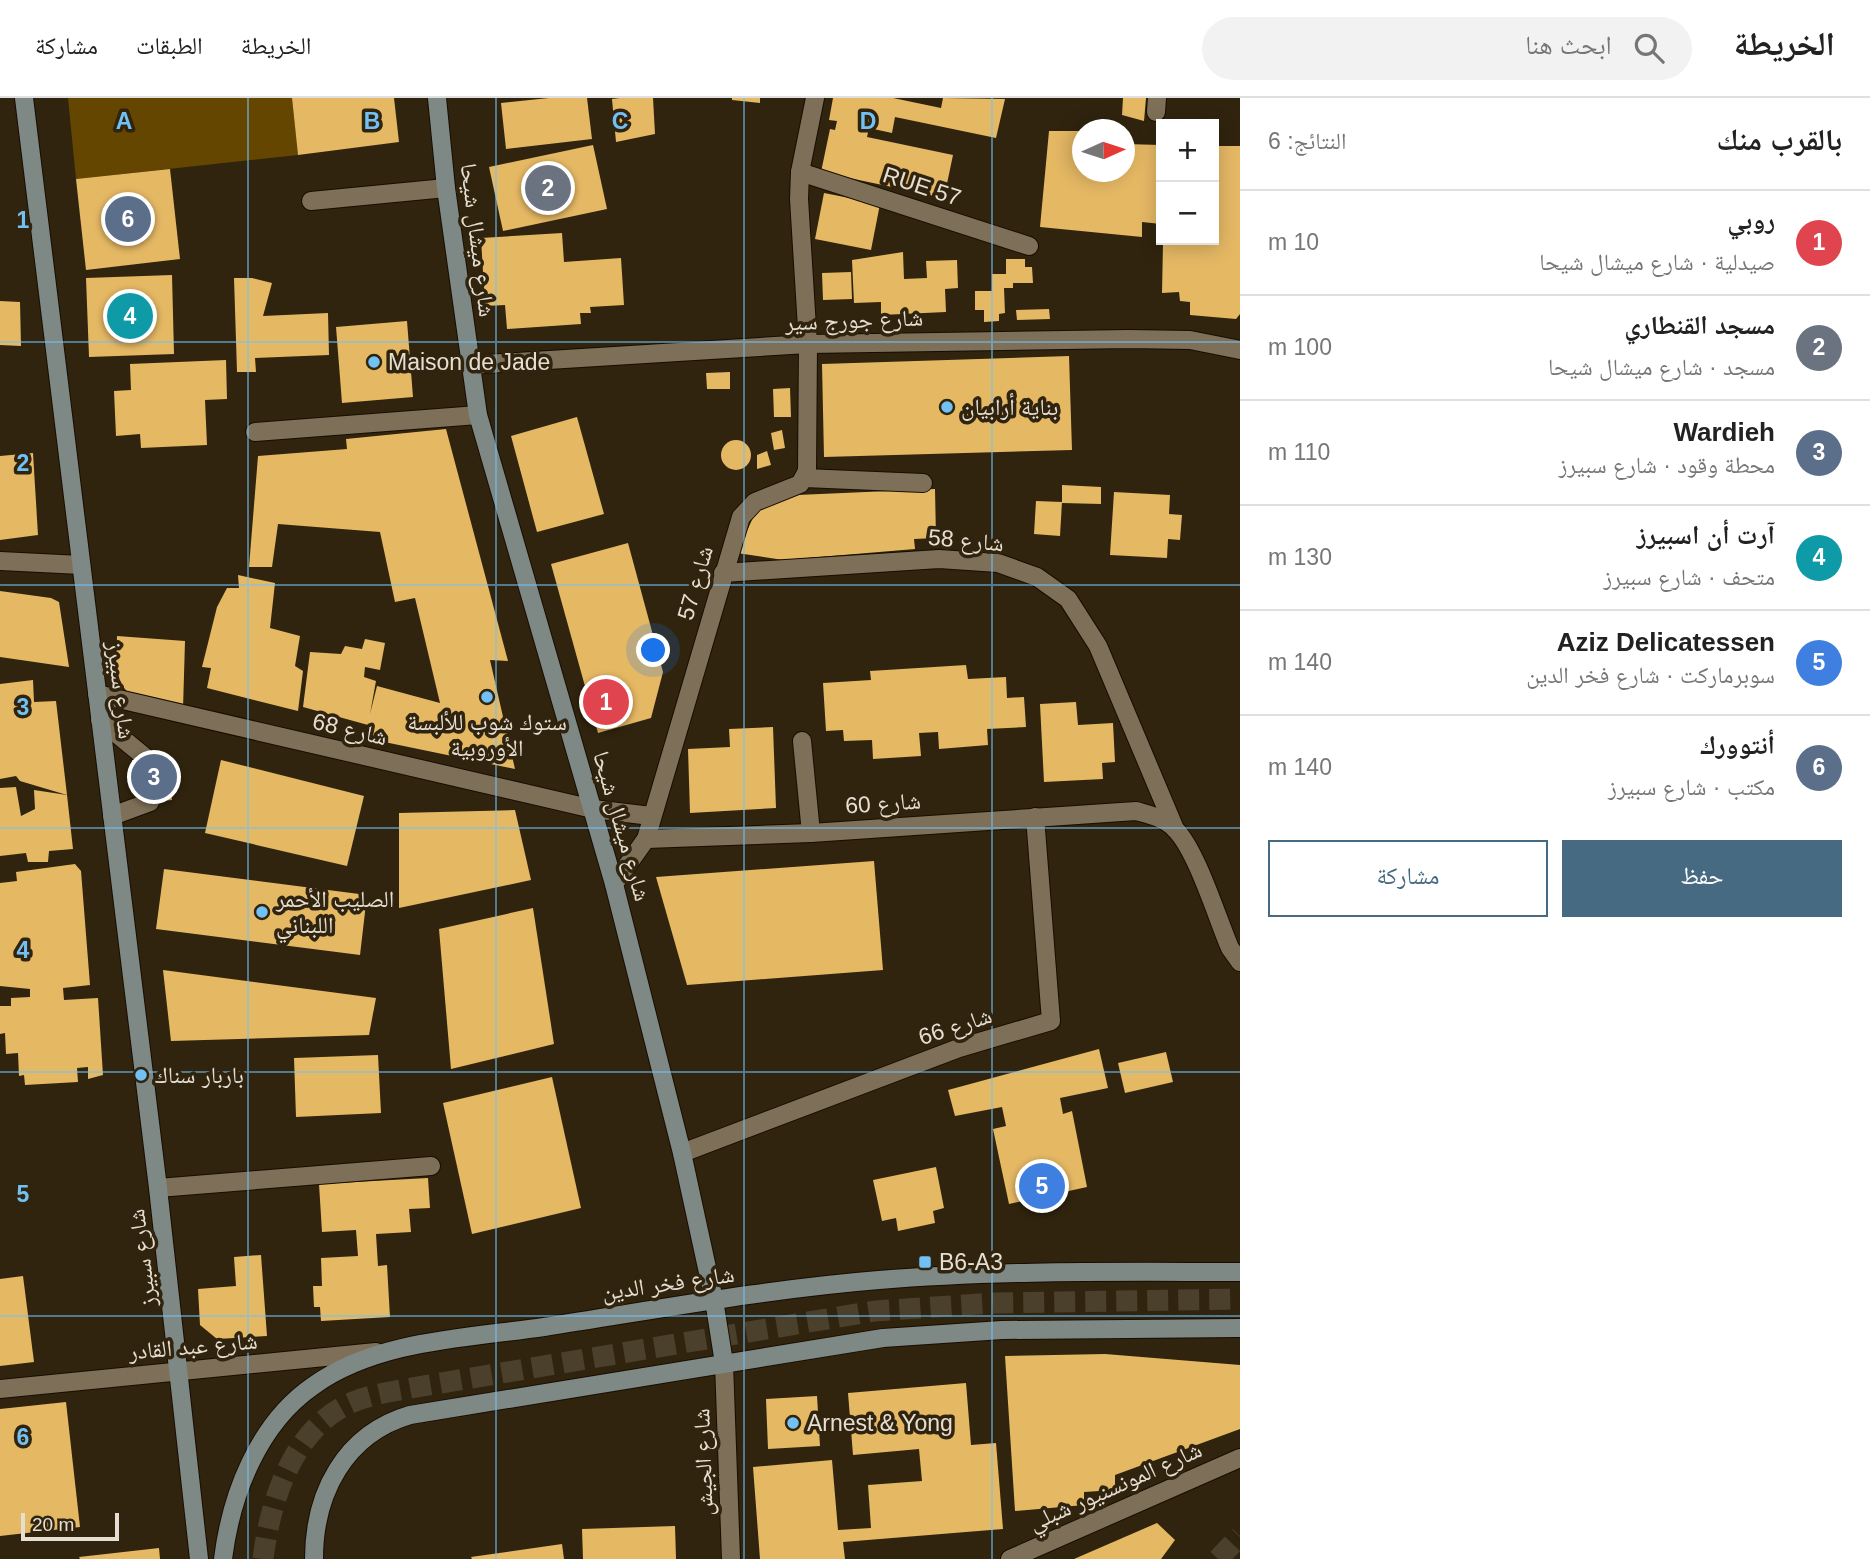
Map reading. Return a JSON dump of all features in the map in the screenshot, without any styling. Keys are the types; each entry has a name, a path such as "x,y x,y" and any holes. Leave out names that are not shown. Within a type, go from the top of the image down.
{"main road":[{"name":"شارع سبيرز","path":"24,98 158,1188 199,1559"},
{"name":"شارع ميشال شيحا","path":"437,98 446,188 478,415 614,884 682,1153 714,1300 724,1363"},
{"name":"شارع فخر الدين","path":"223,1559 238,1494 271,1426 292,1401 314,1384 338,1370 391,1350 714,1300 938,1276 1240,1272"},
{"path":"314,1559 319,1515 330,1485 351,1449 379,1426 410,1415 724,1363 939,1333 1240,1328"}],"street":[{"path":"815,98 800,172 808,344 807,463 804,478 923,483"},
{"name":"RUE 57","path":"800,172 1029,246"},
{"path":"311,201 446,188"},
{"name":"شارع جورج سير","path":"469,365 808,344 1129,339 1190,340 1240,350"},
{"path":"255,432 478,415"},
{"name":"شارع 57","path":"646,839 737,527 747,509 765,498 793,489 804,478"},
{"name":"شارع 58","path":"723,573 939,559 998,563 1037,577 1068,599 1098,646 1175,829 1189,849 1230,948 1240,962"},
{"path":"0,561 81,565"},
{"name":"شارع 68","path":"97,694 593,809"},
{"path":"100,720 146,758"},
{"path":"803,741 811,833"},
{"path":"112,816 150,802"},
{"path":"593,809 651,816"},
{"name":"شارع 60","path":"646,839 811,833 1136,811 1155,816 1175,829"},
{"name":"شارع 66","path":"682,1153 959,1048 1051,1021 1035,817"},
{"path":"614,884 646,839"},
{"path":"158,1188 431,1166"},
{"name":"شارع عبد القادر","path":"0,1390 391,1350"},
{"name":"شارع الجيش","path":"724,1363 731,1559"},
{"name":"شارع المونسنيور شبلي","path":"1010,1559 1237,1464"}],"shaded area":[{"path":"68,98 292,98 298,155 76,179"}],"building":[{"path":"292,98 394,98 399,142 298,155"},
{"path":"549,98 587,98 592,139 506,149 501,103"},
{"path":"653,98 655,134 616,142 612,99"},
{"path":"760,98 760,103 732,100"},
{"path":"833,98 893,98 941,108 943,98 1005,99 996,138 895,117 892,133 869,128 867,137 953,155 944,198 821,172 830,129 835,130 837,121 829,120"},
{"path":"1123,98 1146,98 1144,121 1122,115"},
{"path":"1049,131 1072,131 1072,182 1135,182 1135,144 1156,145 1156,223 1142,222 1142,237 1040,227"},
{"path":"593,145 607,209 503,231 489,167"},
{"path":"1219,146 1240,146 1240,314 1236,319 1190,315 1190,302 1180,301 1179,292 1162,293 1163,245 1219,245"},
{"path":"170,169 180,259 86,270 76,179"},
{"path":"824,193 880,204 871,250 815,239"},
{"path":"562,233 564,262 621,258 624,305 590,307 591,313 580,313 581,324 507,329 505,305 485,306 481,238"},
{"path":"903,252 904,279 927,278 926,261 957,260 958,288 945,289 946,312 881,315 881,302 854,303 852,260"},
{"path":"1006,259 1025,259 1025,267 1032,267 1033,283 1013,283 1013,288 1004,288 1005,313 999,314 999,321 984,322 984,310 975,310 975,291 992,291 992,274 1006,274"},
{"path":"851,272 852,299 823,300 822,273"},
{"path":"172,275 174,354 89,357 86,278"},
{"path":"234,278 252,278 272,283 263,316 328,313 329,355 255,358 256,372 237,372"},
{"path":"0,301 20,302 21,346 0,345"},
{"path":"1049,309 1050,319 1017,320 1016,310"},
{"name":"Maison de Jade","path":"407,321 413,397 342,403 336,327"},
{"name":"بناية أرابيان","path":"1069,356 1072,450 824,457 822,364"},
{"path":"226,360 227,399 205,400 207,445 141,448 140,434 116,436 114,391 131,390 130,364"},
{"path":"730,372 730,389 707,389 706,373"},
{"path":"790,388 791,417 774,417 773,389"},
{"path":"577,417 604,514 537,532 511,436"},
{"path":"446,429 508,661 490,660 515,769 365,738 368,725 303,707 310,652 341,654 345,646 362,649 365,639 385,643 380,670 365,667 364,677 376,681 370,714 377,686 440,703 415,598 395,602 380,532 278,524 272,567 249,567 258,456 347,449 346,439"},
{"path":"782,430 785,448 774,450 771,433"},
{"path":"736,440 747,444 751,455 747,466 736,470 725,466 721,455 725,444"},
{"path":"767,451 771,465 757,469 757,455"},
{"path":"33,453 38,535 0,540 0,456"},
{"path":"1062,485 1101,487 1101,504 1062,503"},
{"path":"935,489 936,538 914,539 915,549 783,560 737,553 756,511 797,495"},
{"path":"1114,492 1170,495 1169,514 1182,515 1180,540 1168,539 1167,558 1110,555"},
{"path":"1036,501 1062,502 1060,536 1034,534"},
{"path":"628,543 663,672 651,718 598,733 551,564"},
{"path":"238,575 275,583 270,628 300,636 295,666 303,671 298,711 207,688 211,668 202,667 217,607 227,588 239,588"},
{"path":"0,591 51,598 59,602 69,667 0,657"},
{"path":"117,636 185,641 183,709 133,699 121,684 116,668"},
{"path":"966,665 968,679 1006,677 1007,698 1024,697 1026,727 987,729 988,745 939,749 938,732 919,733 921,756 873,759 872,740 844,741 843,730 826,731 823,683 871,680 870,671"},
{"path":"33,680 34,702 56,701 67,795 20,781 16,776 0,779 0,684"},
{"path":"1076,702 1078,725 1113,723 1115,762 1102,763 1103,779 1044,782 1040,704"},
{"path":"773,727 776,808 690,813 688,749 730,747 729,729"},
{"path":"168,756 172,800 136,803 132,760"},
{"path":"221,760 364,796 347,866 205,833"},
{"path":"16,787 21,816 35,809 34,790 67,795 73,849 49,851 48,862 28,862 26,853 0,856 0,788"},
{"path":"515,810 531,880 399,908 399,813"},
{"path":"874,861 883,970 687,985 656,877"},
{"path":"75,864 81,871 90,985 63,988 64,1000 98,998 103,1075 88,1079 88,1067 77,1068 78,1082 25,1085 24,1075 19,1076 18,1053 6,1054 5,1033 0,1034 0,1006 11,1006 11,998 30,997 30,989 0,986 0,883 17,881 16,872"},
{"name":"الصليب الأحمر اللبناني","path":"164,869 367,895 360,955 156,929"},
{"path":"533,908 554,1044 451,1069 439,929"},
{"name":"الصليب الأحمر اللبناني","path":"163,970 376,998 369,1035 171,1041"},
{"path":"1099,1049 1108,1088 1060,1098 1063,1114 1072,1111 1087,1187 1009,1204 993,1129 1006,1126 1002,1107 955,1116 948,1090"},
{"path":"1166,1052 1173,1082 1125,1093 1118,1063"},
{"path":"378,1055 381,1113 296,1117 294,1058"},
{"path":"552,1077 581,1208 472,1234 443,1103"},
{"path":"936,1167 944,1208 933,1211 935,1223 898,1231 896,1218 882,1221 873,1180"},
{"path":"428,1178 430,1208 409,1209 411,1232 376,1234 378,1266 387,1265 390,1317 321,1321 320,1307 314,1307 313,1286 322,1286 321,1258 358,1256 356,1230 322,1232 319,1184"},
{"path":"261,1255 267,1336 217,1339 200,1325 198,1289 236,1286 234,1257"},
{"path":"23,1276 34,1362 0,1366 0,1279"},
{"path":"1105,1354 1240,1365 1240,1429 1115,1475 1115,1490 1084,1492 1084,1505 1015,1511 1005,1356"},
{"path":"966,1383 971,1445 996,1443 1003,1529 843,1542 845,1559 760,1559 753,1467 832,1460 838,1530 871,1528 868,1485 922,1481 919,1449 853,1455 848,1393"},
{"name":"Arnest & Yong","path":"817,1396 820,1446 768,1449 766,1399"},
{"path":"66,1402 80,1527 0,1536 0,1409"},
{"path":"1157,1523 1175,1540 1161,1559 1074,1559"},
{"path":"675,1526 676,1559 583,1559 582,1529"},
{"path":"562,1544 564,1559 471,1557"},
{"path":"159,1548 160,1559 79,1557"}],"tunnel":[{"path":"263,1559 266,1536 279,1490 300,1447 332,1413 368,1397 875,1311 995,1303 1240,1299"},
{"path":"1218,1559 1240,1536"}],"place":[{"name":"مسجد القنطاري","path":"548,188"},
{"name":"أنتوورك","path":"128,219"},
{"name":"آرت أن اسبيرز","path":"130,316"},
{"name":"Maison de Jade","path":"374,362"},
{"name":"بناية أرابيان","path":"947,407"},
{"name":"ستوك شوب للألبسة الأوروبية","path":"487,697"},
{"name":"روبي","path":"606,702"},
{"name":"Wardieh","path":"154,777"},
{"name":"الصليب الأحمر اللبناني","path":"262,912"},
{"name":"باربار سناك","path":"141,1075"},
{"name":"Aziz Delicatessen","path":"1042,1186"},
{"name":"B6-A3","path":"925,1262"},
{"name":"Arnest & Yong","path":"793,1423"}]}
